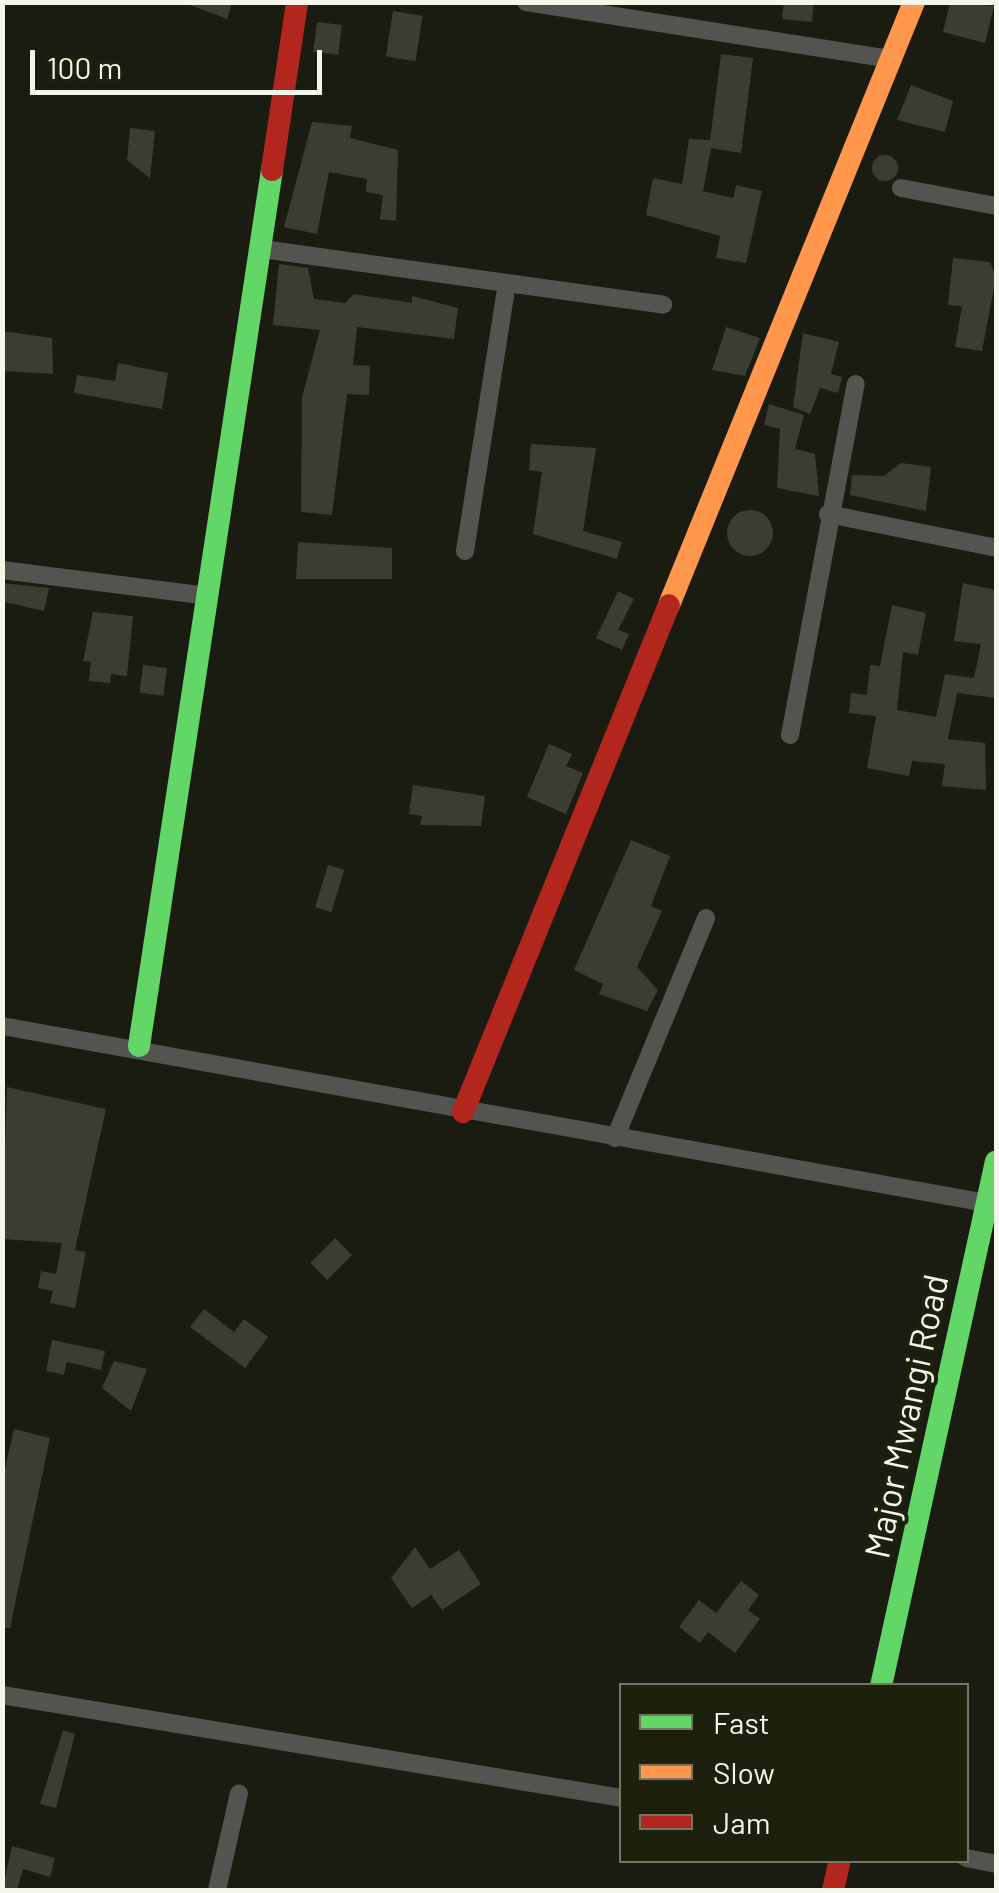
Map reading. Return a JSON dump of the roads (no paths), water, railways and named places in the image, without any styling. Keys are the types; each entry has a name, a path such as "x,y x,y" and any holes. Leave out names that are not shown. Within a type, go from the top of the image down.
{"street":[{"path":"139,1046 202,595 262,249 297,2"},
{"path":"526,2 890,59"},
{"path":"464,1112 914,2"},
{"path":"901,188 996,206"},
{"path":"262,249 663,304"},
{"path":"465,551 507,283"},
{"path":"790,735 828,514 856,384"},
{"path":"828,514 996,548"},
{"path":"2,570 202,595"},
{"path":"614,1138 706,918"},
{"path":"2,1026 139,1046 464,1112 987,1203"},
{"name":"Major Mwangi Road","path":"882,1683 996,1161"},
{"path":"2,1694 619,1797"},
{"path":"217,1890 239,1793"},
{"path":"969,1859 996,1864"},
{"path":"833,1890 839,1863"}]}
